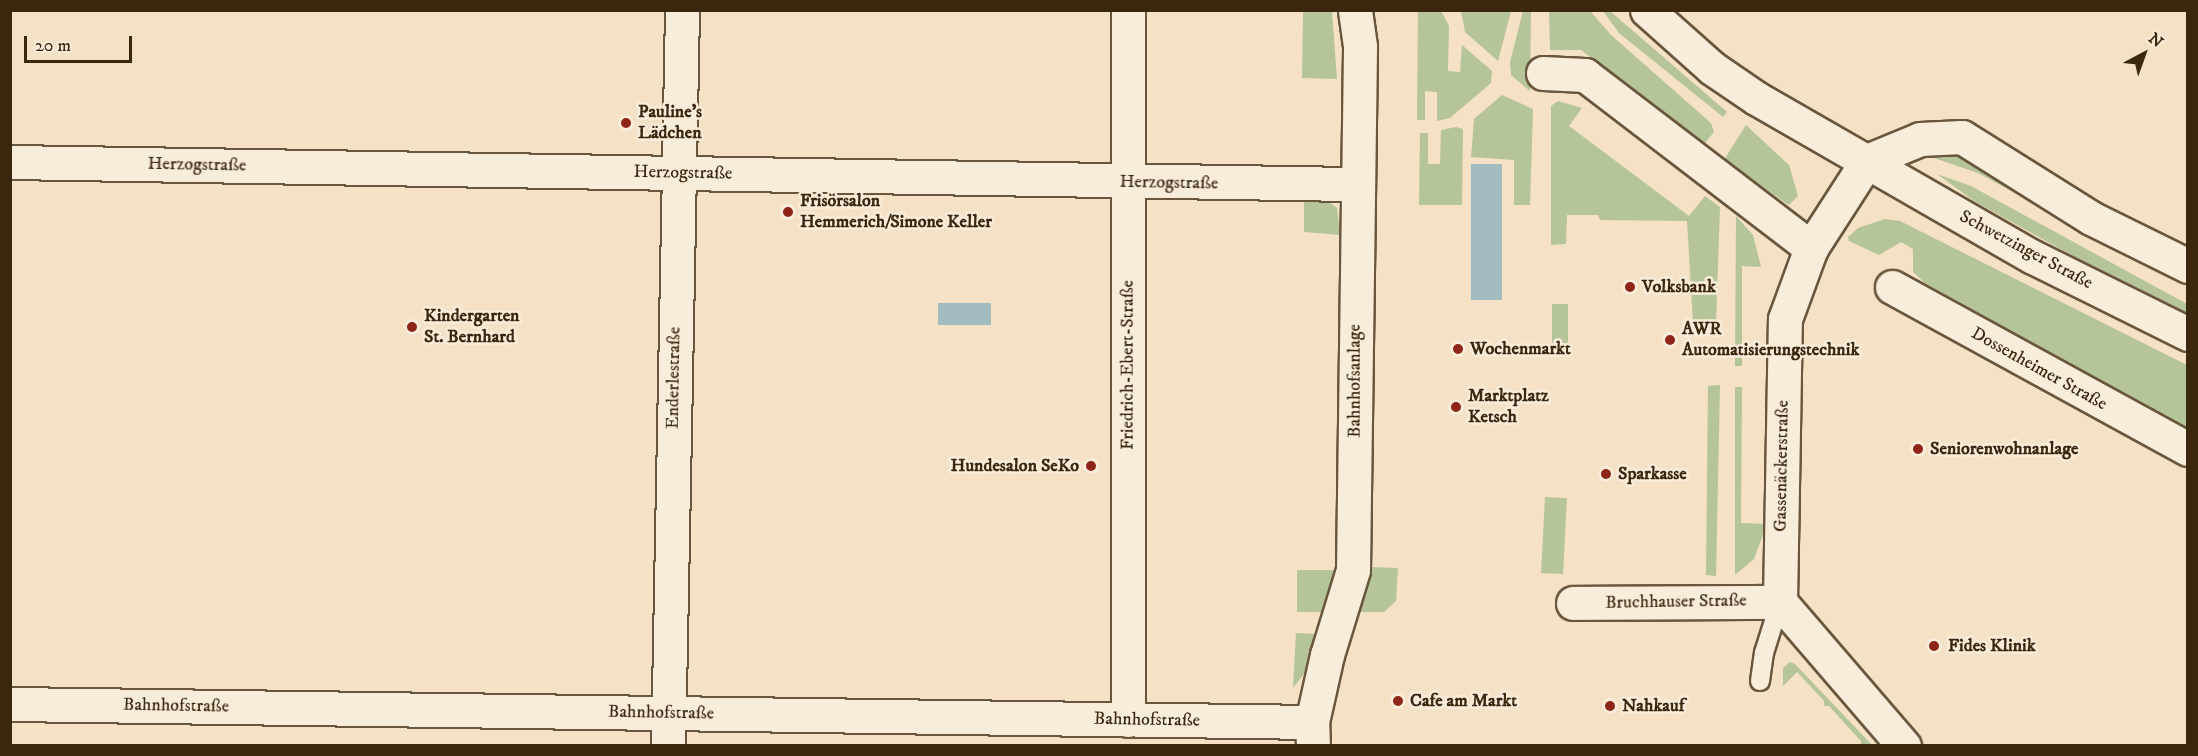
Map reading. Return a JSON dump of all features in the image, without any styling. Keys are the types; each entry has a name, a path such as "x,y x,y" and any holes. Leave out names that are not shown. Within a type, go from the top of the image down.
{"street":[{"name":"Enderlestraße","path":"668,746 682,10"},
{"name":"Friedrich-Ebert-Straße","path":"1128,10 1128,720"},
{"name":"Bahnhofsanlage","path":"1313,734 1327,655 1353,570 1356,184 1360,46 1355,10"},
{"name":"Schwetzinger Straße","path":"1647,10 1712,68 1756,99 2033,257 2187,334"},
{"path":"1543,73 1585,75 1811,248"},
{"path":"1867,161 1920,139 1962,138 2091,218 2187,266"},
{"name":"Gassenäckerstraße","path":"1780,602 1785,319 1811,248 1867,161"},
{"name":"Herzogstraße","path":"10,162 1356,184"},
{"name":"Dossenheimer Straße","path":"1892,287 2187,449"},
{"path":"1780,602 1904,746"},
{"name":"Bruchhauser Straße","path":"1573,603 1780,602"},
{"name":"Bahnhofstraße","path":"10,704 1128,720 1212,733 1313,734"}],"lane":[{"path":"1760,681 1764,652 1780,602"}],"green space":[{"path":"1303,11 1332,11 1337,79 1302,78"},
{"path":"1418,11 1441,11 1449,26 1448,71 1460,72 1462,45 1492,71 1491,83 1450,118 1437,121 1437,92 1425,91 1425,120 1417,120"},
{"path":"1461,11 1511,11 1498,61 1465,32"},
{"path":"1523,11 1531,11 1530,91 1511,75 1510,62"},
{"path":"1549,11 1590,11 1611,35 1711,123 1714,132 1704,144 1581,50 1550,50"},
{"path":"1603,11 1610,11 1727,112 1723,117 1619,33"},
{"path":"1502,95 1533,109 1530,205 1514,205 1514,160 1471,157 1474,119"},
{"path":"1558,101 1582,108 1569,126 1689,216 1705,196 1720,207 1716,323 1693,323 1687,221 1600,220 1598,215 1567,215 1566,244 1551,245 1551,106"},
{"path":"1746,125 1789,165 1798,196 1789,205 1724,160"},
{"path":"1456,127 1463,129 1462,205 1419,205 1420,133 1428,133 1428,164 1440,164 1441,130"},
{"path":"1951,150 2187,281 2187,286 1978,173 1934,158"},
{"path":"1937,174 1971,186 2187,304 2187,319 1974,201"},
{"path":"1304,201 1329,202 1337,208 1340,235 1304,232"},
{"path":"1736,216 1753,235 1761,267 1742,266 1742,366 1735,366"},
{"path":"1885,219 1900,221 2187,365 2187,430 1925,283 1913,272 1913,249 1901,242 1879,255 1849,241 1848,237 1858,228"},
{"path":"1552,304 1568,304 1568,355 1552,355"},
{"path":"1720,385 1716,576 1706,575 1708,386"},
{"path":"1735,387 1742,387 1741,523 1767,524 1754,559 1735,575"},
{"path":"1545,497 1567,498 1563,574 1541,573"},
{"path":"1371,567 1398,568 1396,601 1384,612 1360,612"},
{"path":"1297,570 1337,570 1324,612 1297,612"},
{"path":"1296,633 1316,634 1306,671 1293,688"},
{"path":"1790,662 1795,664 1872,745 1861,745 1861,741 1829,706 1824,706 1824,701 1797,672 1783,686 1783,668"}],"water":[{"path":"1471,164 1502,164 1502,300 1471,300"},
{"path":"938,303 991,303 991,325 938,325"}],"place":[{"name":"Pauline’s Lädchen","path":"626,123"},
{"name":"Frisörsalon Hemmerich/Simone Keller","path":"788,212"},
{"name":"Volksbank","path":"1630,287"},
{"name":"Kindergarten St. Bernhard","path":"412,327"},
{"name":"AWR Automatisierungstechnik","path":"1670,340"},
{"name":"Wochenmarkt","path":"1458,349"},
{"name":"Marktplatz Ketsch","path":"1456,407"},
{"name":"Seniorenwohnanlage","path":"1918,449"},
{"name":"Hundesalon SeKo","path":"1091,466"},
{"name":"Sparkasse","path":"1606,474"},
{"name":"Fides Klinik","path":"1934,646"},
{"name":"Cafe am Markt","path":"1398,701"},
{"name":"Nahkauf","path":"1610,706"}]}
